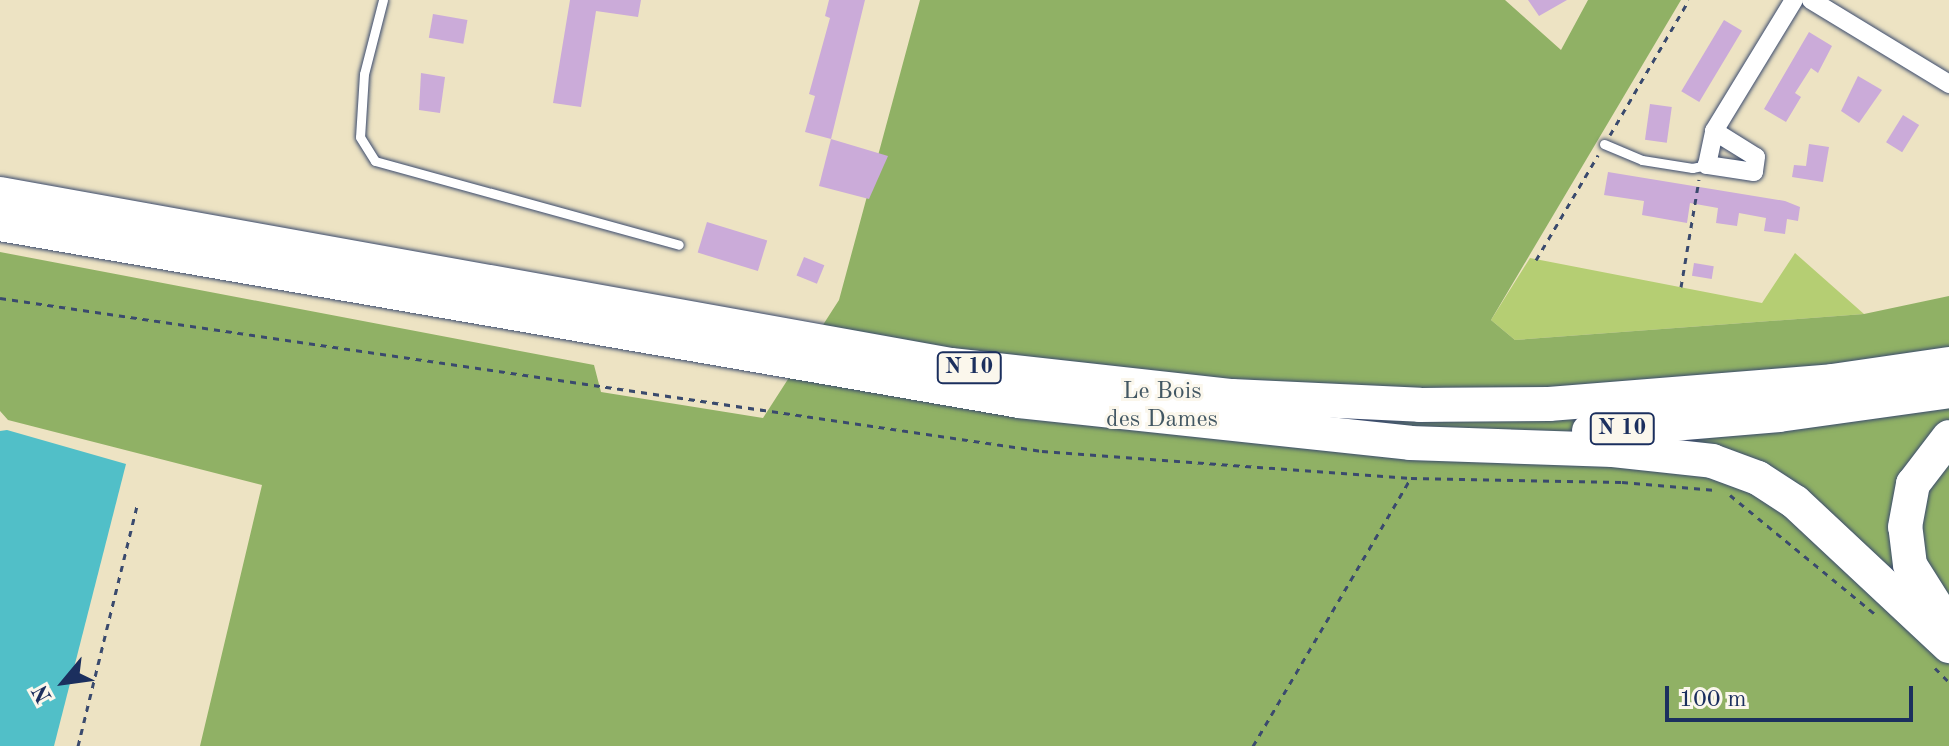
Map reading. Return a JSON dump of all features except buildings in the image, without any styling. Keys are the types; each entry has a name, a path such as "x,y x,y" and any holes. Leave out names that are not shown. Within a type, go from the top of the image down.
{"highway":[{"name":"N 10","path":"0,194 951,365 1090,383 1420,405 1642,399 1832,381 1949,364"},
{"name":"N 10","path":"0,224 852,375 1019,401 1293,428 1461,434 1601,430 1779,415 1949,391"},
{"path":"1642,399 1949,350"},
{"path":"1293,428 1410,443 1628,451 1712,461 1758,478 1795,502 1940,655"},
{"path":"1949,437 1913,484 1905,527 1910,565 1949,625"}],"street":[{"path":"1714,131 1756,157 1754,172 1704,166 1714,131 1794,0"},
{"path":"1811,0 1949,84"}],"lane":[{"path":"383,0 364,74 360,137 375,161 679,245"},
{"path":"1604,144 1642,160 1704,166"}],"path":[{"path":"1536,260 1689,0"},
{"path":"1681,287 1704,166"},
{"path":"0,298 1042,451 1411,478 1622,482 1725,491 1879,617"},
{"path":"1253,746 1411,478"},
{"path":"78,746 137,505"},
{"path":"1940,655 1949,682"}],"green space":[{"name":"Le Bois des Dames","path":"920,0 1505,0 1561,50 1588,0 1681,0 1491,320 1515,340 1864,314 1949,296 1949,746 200,746 262,485 8,420 0,411 0,252 594,365 601,392 763,418 839,300"},
{"path":"1795,253 1864,314 1515,340 1491,320 1530,258 1762,303"}],"water":[{"path":"7,430 126,464 54,746 0,746 0,431"}]}
